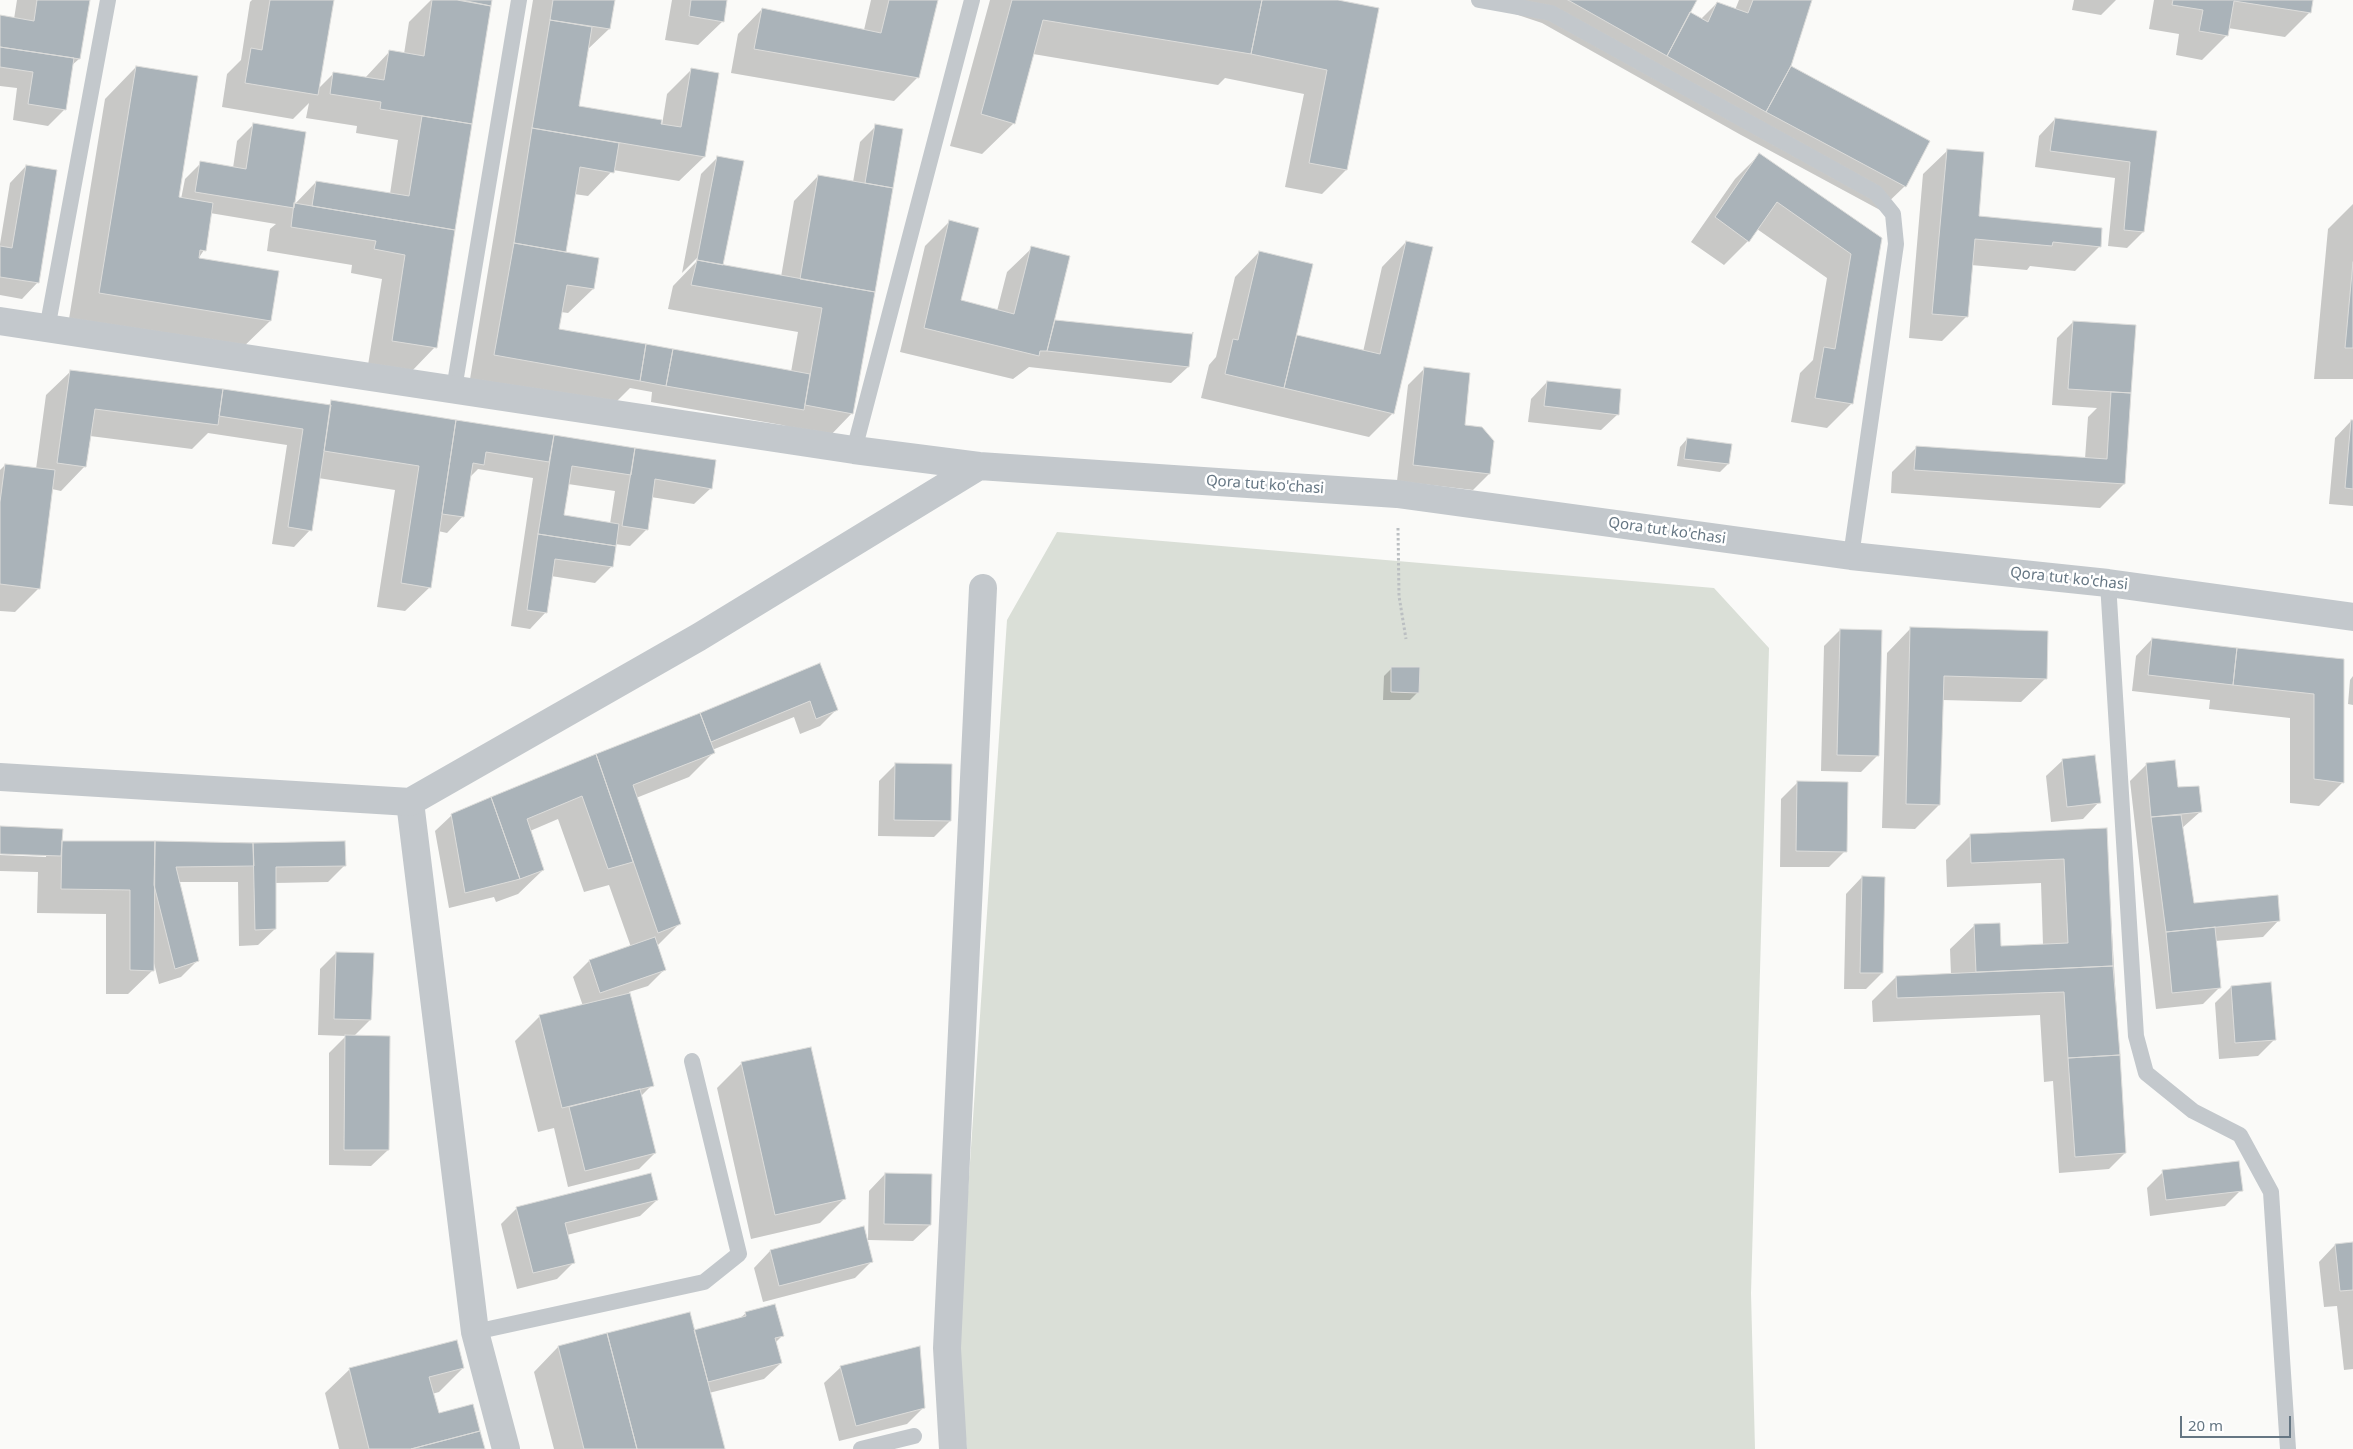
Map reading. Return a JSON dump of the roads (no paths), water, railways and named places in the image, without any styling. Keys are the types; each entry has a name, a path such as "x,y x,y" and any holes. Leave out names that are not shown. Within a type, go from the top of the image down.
{"street":[{"name":"Qora tut ko'chasi","path":"0,321 854,450 979,466 1397,494 1851,556 2108,583 2353,616"},
{"path":"0,777 410,802 699,637 979,466"},
{"path":"953,1449 947,1348 983,588"},
{"path":"410,802 475,1332 506,1449"}],"lane":[{"path":"47,329 108,0"},
{"path":"454,389 519,0"},
{"path":"854,450 972,0"},
{"path":"1479,0 1551,13 1876,192 1893,214 1896,244 1851,556"},
{"path":"2108,583 2136,1036 2146,1073 2193,1112 2240,1135 2271,1192 2288,1449"},
{"path":"475,1332 704,1282 739,1254 692,1062"},
{"path":"861,1449 914,1436"}]}
